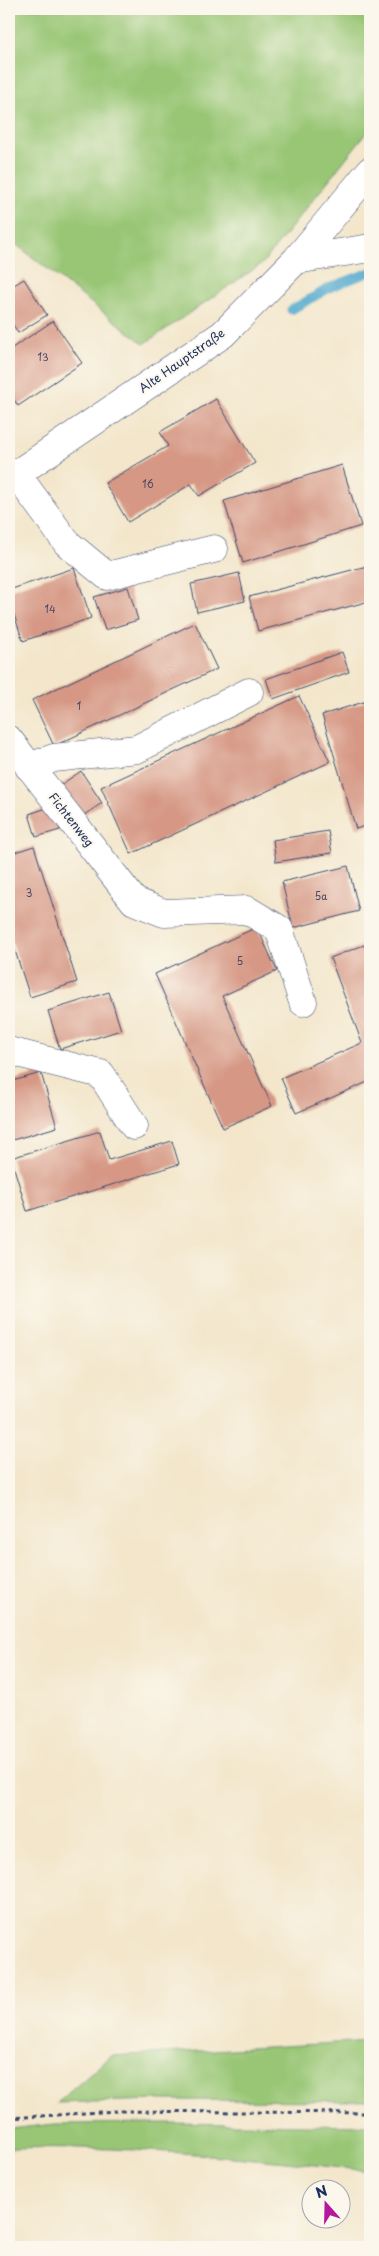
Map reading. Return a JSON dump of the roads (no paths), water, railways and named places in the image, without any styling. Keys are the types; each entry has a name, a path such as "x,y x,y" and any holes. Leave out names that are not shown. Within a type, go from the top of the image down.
{"street":[{"name":"Alte Hauptstraße","path":"13,477 222,334 296,260 370,171"},
{"path":"296,260 370,248"},
{"path":"13,477 67,543 106,576 214,549"},
{"path":"30,767 54,758 137,749 249,692"},
{"name":"Fichtenweg","path":"9,740 134,901 164,913 247,910 279,929 303,1002"},
{"path":"9,1051 100,1074 134,1126"}],"waterway":[{"path":"291,310 331,287 370,272"}]}
